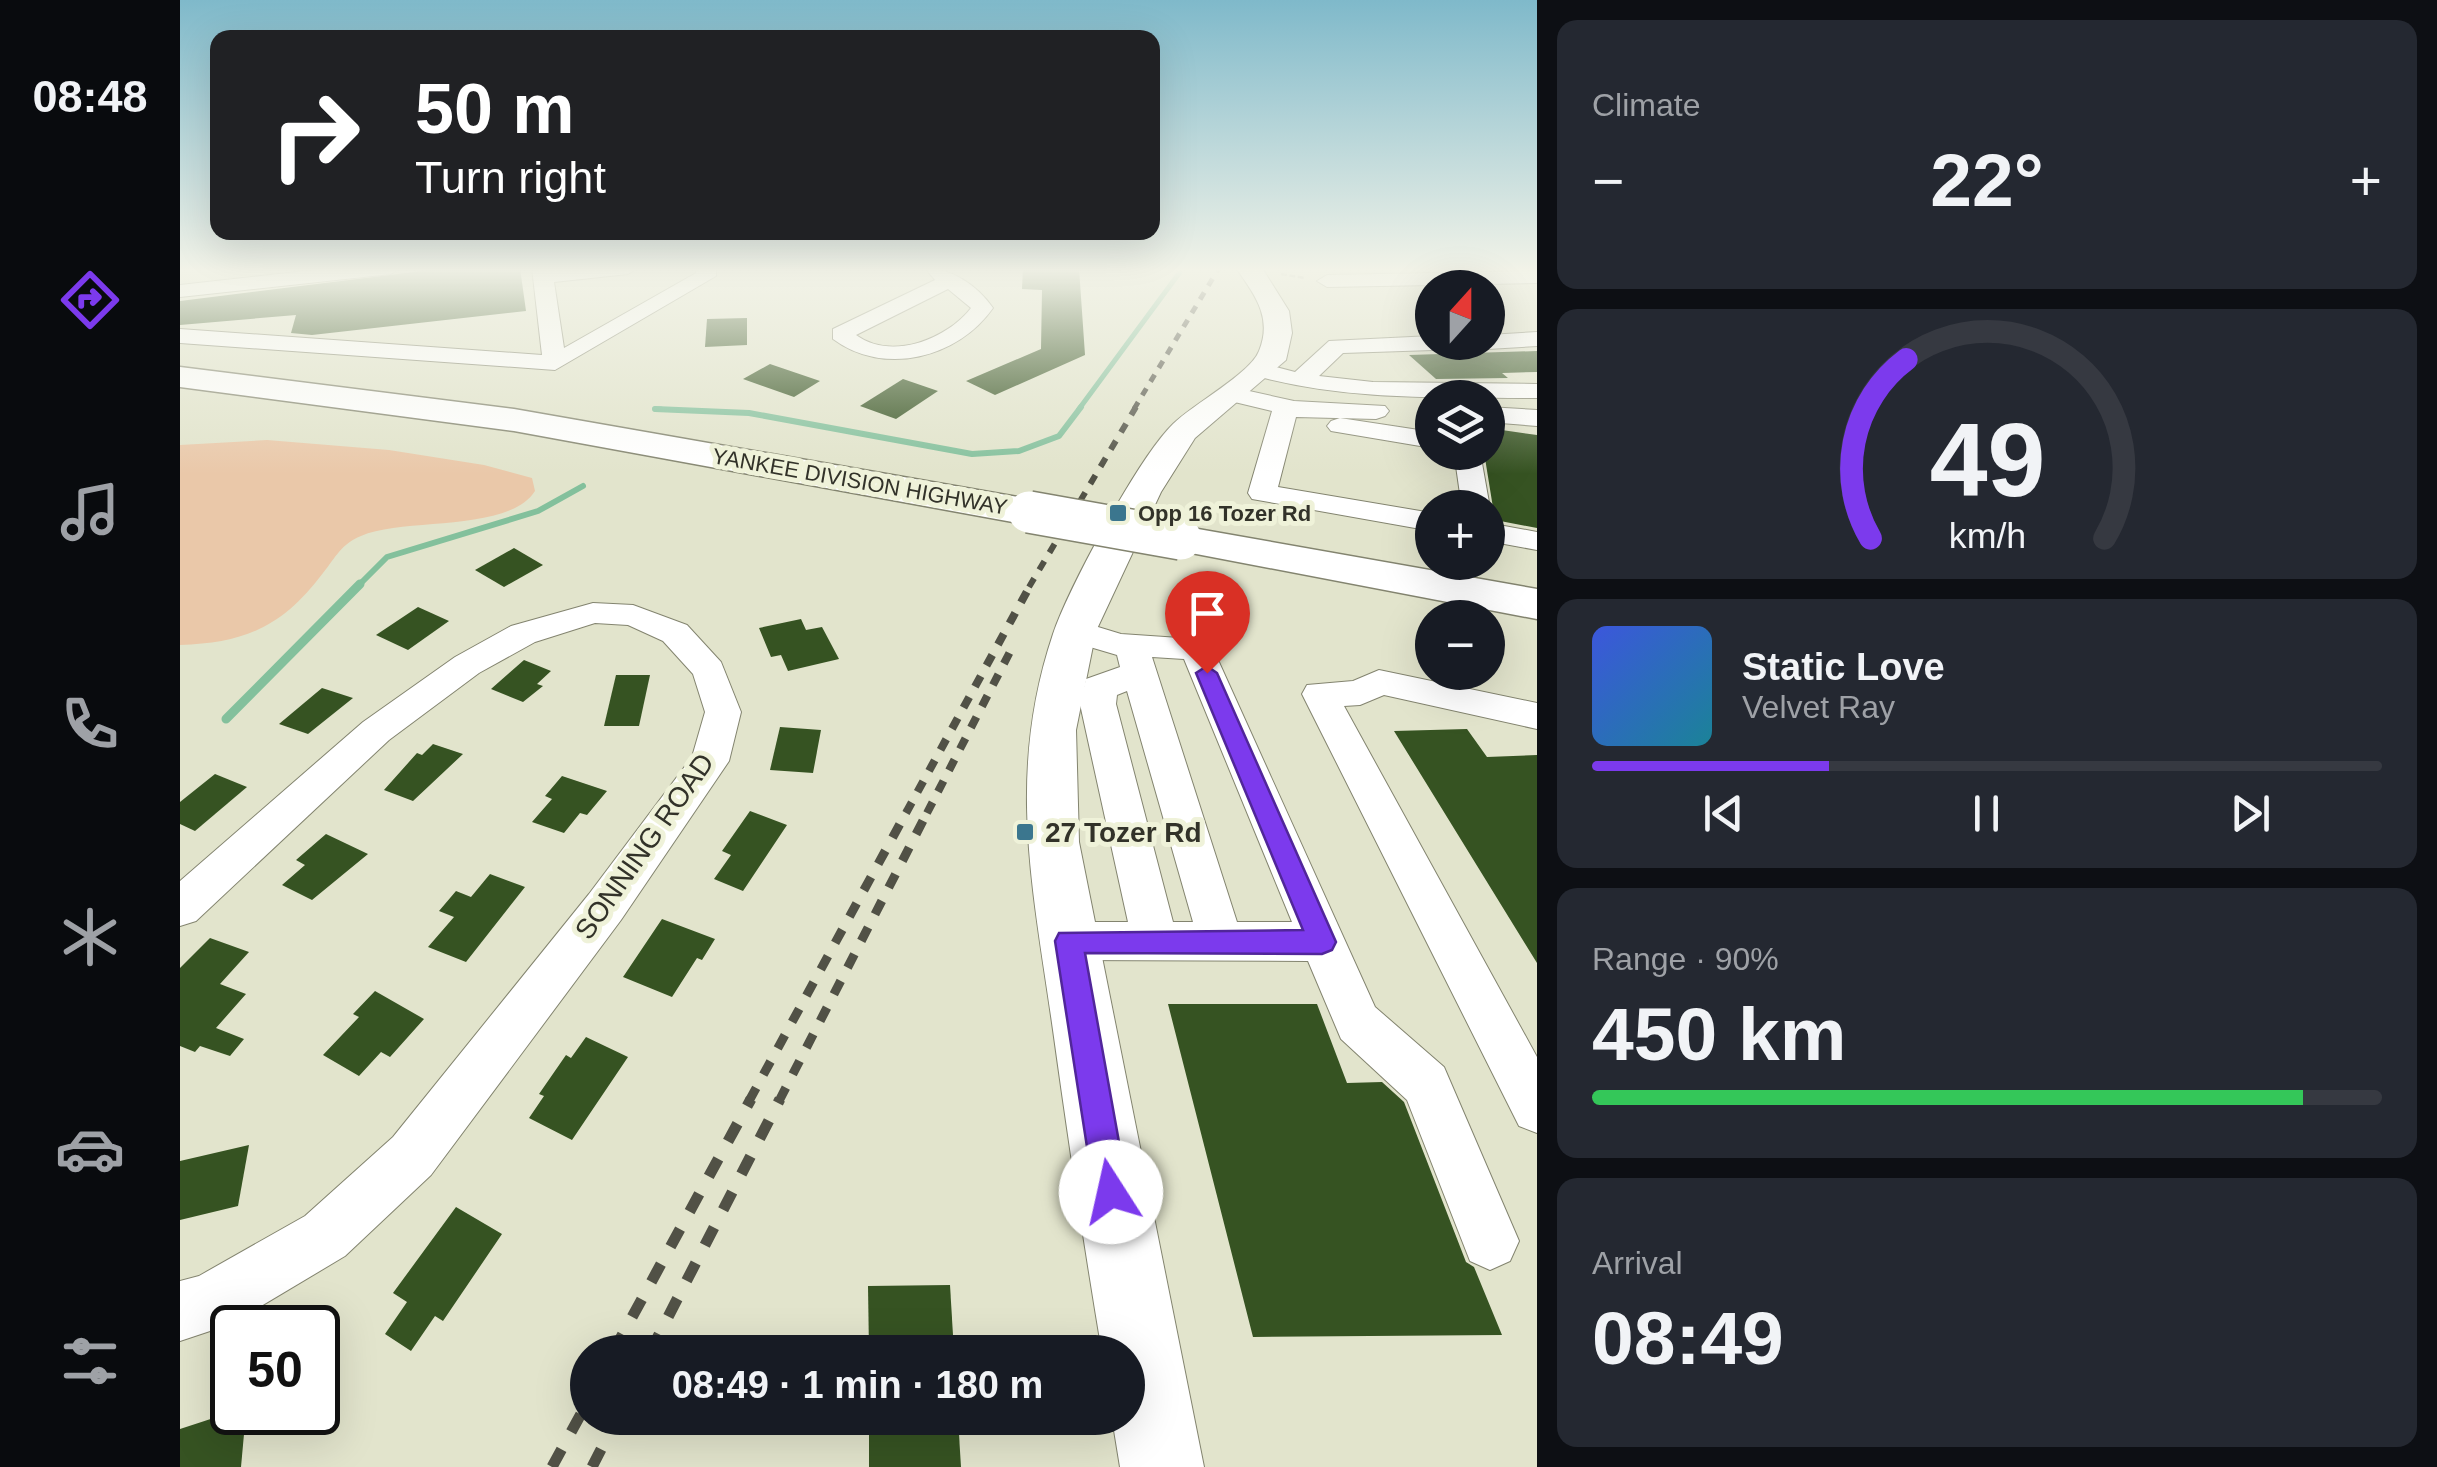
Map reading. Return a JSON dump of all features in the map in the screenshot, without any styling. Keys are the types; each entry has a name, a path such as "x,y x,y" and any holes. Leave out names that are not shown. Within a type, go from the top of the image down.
{"highway":[{"name":"YANKEE DIVISION HIGHWAY","path":"180,377 514,420 1167,549 1537,604"},
{"name":"YANKEE DIVISION HIGHWAY","path":"180,393 562,446 1021,522"},
{"name":"YANKEE DIVISION HIGHWAY","path":"1167,549 1415,609"},
{"path":"1167,549 1537,593"},
{"path":"1505,627 1537,634"}],"main road":[{"path":"1162,1467 1069,941 1048,784 1052,730 1075,631 1143,492 1183,432 1272,394 1271,360 1277,336"}],"street":[{"path":"186,336 554,363 600,336"},
{"path":"550,336 554,363"},
{"path":"843,336 862,351 878,354 946,336"},
{"path":"1505,341 1537,338"},
{"path":"1272,394 1342,351 1415,347"},
{"path":"1391,350 1417,380"},
{"path":"1342,351 1373,389"},
{"path":"1272,394 1415,388"},
{"path":"1505,390 1537,391"},
{"path":"1272,394 1415,411"},
{"path":"1272,394 1415,435"},
{"path":"1272,394 1262,494 1415,519"},
{"path":"1505,416 1537,418"},
{"path":"1505,535 1537,541"},
{"name":"SONNING ROAD","path":"180,908 376,731 467,665 523,634 593,614 633,615 675,634 708,670 723,712 710,760 606,907 412,1156 324,1236 210,1303 180,1311"},
{"path":"1075,631 1135,659 1221,942"},
{"path":"1155,942 1098,704 1100,688 1135,659 1197,648 1358,1023 1426,1084 1490,1241"},
{"path":"1537,716 1379,682 1360,692 1320,694 1537,1108"},
{"path":"1069,941 1322,942"}],"shaded area":[{"path":"267,440 389,450 484,465 532,478 535,491 522,504 503,513 380,530 354,539 278,619 244,635 180,645 180,445"}],"building":[{"path":"706,336 747,336 747,345 705,347"},
{"path":"1041,336 1084,336 1085,355 995,395 966,381 1041,349"},
{"path":"1537,351 1537,372 1502,373 1508,378 1436,379 1409,355 1415,355 1415,360 1505,360 1505,352"},
{"path":"770,364 820,381 794,397 743,379"},
{"path":"903,379 938,391 896,419 860,406"},
{"path":"1505,430 1537,435 1537,528 1505,522 1505,490 1490,490 1487,470 1505,470"},
{"path":"514,548 543,565 504,587 475,570"},
{"path":"418,607 449,621 408,650 376,635"},
{"path":"801,619 806,630 822,627 839,659 788,671 781,655 771,657 759,628"},
{"path":"524,660 551,671 537,684 543,686 523,702 491,689"},
{"path":"616,675 650,675 639,726 604,726"},
{"path":"322,688 353,698 308,734 279,724"},
{"path":"780,727 821,730 813,773 770,770"},
{"path":"1467,729 1487,757 1537,755 1537,963 1394,731"},
{"path":"433,744 463,754 413,801 384,790 417,753 422,755"},
{"path":"215,774 247,787 195,831 180,824 180,802"},
{"path":"562,776 607,791 587,815 580,813 564,833 532,822 552,799 545,796"},
{"path":"750,811 787,825 743,891 714,879 731,855 722,851"},
{"path":"326,834 368,854 312,900 282,885 305,865 296,860"},
{"path":"490,874 525,887 466,962 428,947 454,917 439,911 456,891 471,897"},
{"path":"662,919 715,939 702,960 697,958 672,997 623,977"},
{"path":"210,938 249,952 220,984 246,994 216,1028 244,1039 230,1056 200,1046 195,1052 180,1046 180,968"},
{"path":"375,991 424,1019 390,1057 381,1052 359,1076 323,1055 359,1017 353,1014"},
{"path":"1168,1004 1317,1004 1347,1083 1382,1082 1404,1102 1466,1262 1474,1267 1502,1335 1253,1337"},
{"path":"586,1037 628,1057 572,1140 529,1118 544,1096 539,1094 566,1055 571,1058"},
{"path":"249,1145 238,1206 180,1220 180,1161"},
{"path":"456,1207 502,1234 443,1321 435,1316 411,1351 385,1334 407,1302 393,1293"},
{"path":"950,1285 953,1335 869,1335 868,1286"},
{"path":"210,1419 210,1435 244,1435 241,1467 180,1467 180,1429"},
{"path":"869,1435 959,1435 961,1467 869,1467"}],"waterway":[{"path":"1079,409 1133,336"},
{"path":"661,409 655,409 749,413 972,454 1019,451 1059,436 1081,407"},
{"path":"360,584 387,557 538,511 583,486"},
{"path":"226,719 360,584"},
{"path":"357,587 360,584"}],"railway":[{"path":"1134,409 1178,336"},
{"path":"1029,587 1136,407"},
{"path":"906,813 1031,584"},
{"path":"927,813 1013,646"},
{"path":"749,1101 907,811"},
{"path":"779,1101 928,811"},
{"path":"622,1335 751,1099"},
{"path":"659,1335 780,1099"},
{"path":"552,1467 570,1434"},
{"path":"592,1467 608,1435"}],"place":[{"name":"Opp 16 Tozer Rd","path":"1118,513"},
{"name":"27 Tozer Rd","path":"1025,832"}],"route":[{"path":"1111,1192 1069,941 1322,942 1207,673"}]}
